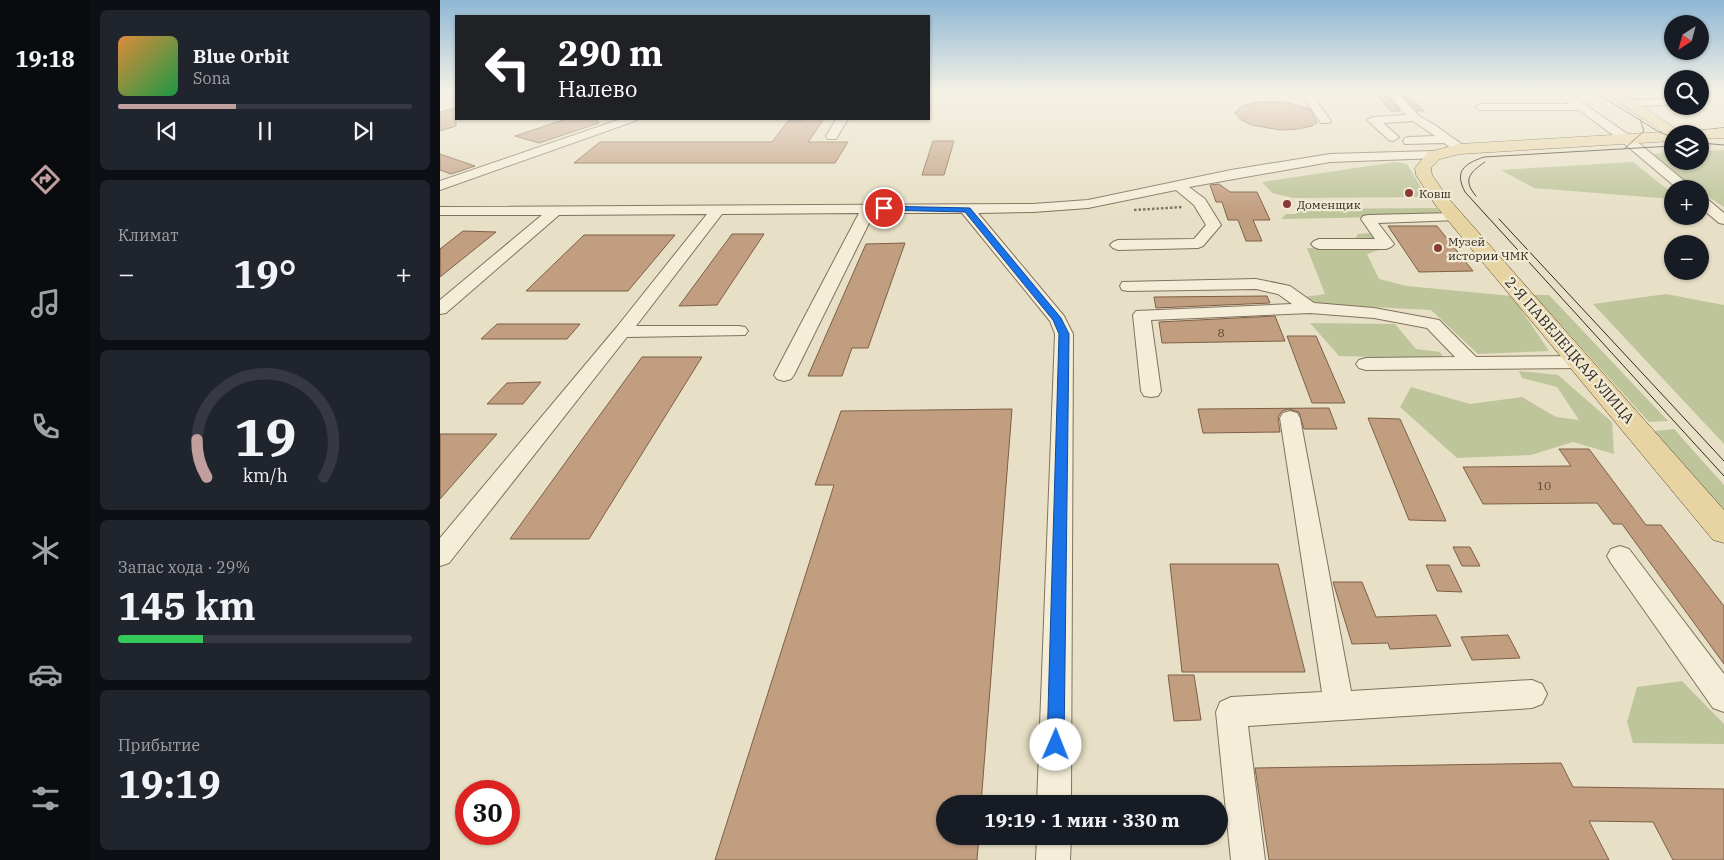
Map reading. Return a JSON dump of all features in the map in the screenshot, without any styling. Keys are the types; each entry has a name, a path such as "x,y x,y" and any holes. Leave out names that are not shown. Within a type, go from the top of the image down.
{"main road":[{"path":"1709,134 1724,133"},
{"path":"1455,147 1664,136"},
{"name":"2-Я ПАВЕЛЕЦКАЯ УЛИЦА","path":"1455,147 1423,168 1424,175 1454,217 1581,362 1724,531"}],"street":[{"path":"440,186 594,132"},
{"path":"832,136 834,132"},
{"path":"1437,132 1455,147"},
{"path":"1617,132 1675,180"},
{"path":"1409,141 1455,147"},
{"path":"440,211 1033,208 1088,204 1231,174 1330,158 1455,147"},
{"path":"1118,245 1198,243 1214,225 1200,202 1180,186"},
{"path":"784,375 869,208"},
{"path":"1709,208 1724,220"},
{"path":"440,556 622,332 718,209"},
{"path":"967,209 1058,320 1064,334 1054,795"},
{"path":"440,309 556,210"},
{"path":"1319,244 1386,244 1368,219 1454,217"},
{"path":"1128,286 1256,284 1284,290 1310,308"},
{"path":"1151,391 1142,315 1310,308 1374,313 1433,324 1471,364"},
{"path":"622,332 739,332"},
{"path":"1366,364 1581,362"},
{"path":"1290,418 1339,706"},
{"path":"1620,556 1724,698"},
{"path":"1248,860 1231,712 1532,694"},
{"path":"1053,860 1054,845"}],"green space":[{"path":"1724,150 1724,207 1709,197 1709,180 1682,180 1667,170 1709,170 1709,151"},
{"path":"1664,153 1664,168 1642,154"},
{"path":"1396,162 1407,164 1427,197 1293,198 1272,193 1262,182"},
{"path":"1633,162 1664,187 1664,198 1534,188 1501,170"},
{"path":"1436,208 1443,216 1281,219 1286,214 1296,214 1300,209"},
{"path":"1371,233 1382,249 1367,254 1379,279 1407,286 1512,296 1549,351 1478,354 1431,310 1313,304 1304,297 1325,294 1307,248 1350,247 1358,234"},
{"path":"1666,294 1724,305 1724,444 1593,304"},
{"path":"1534,295 1549,295 1668,421 1649,422"},
{"path":"1310,323 1395,324 1416,349 1440,352 1444,359 1339,356"},
{"path":"1519,371 1558,375 1612,422 1614,454 1573,442 1531,455 1457,458 1400,407 1411,387 1470,404 1522,397 1556,417 1579,420 1557,387 1522,378"},
{"path":"1674,429 1724,485 1724,512 1654,431"},
{"path":"1682,681 1724,724 1724,744 1633,743 1627,722 1637,687"}],"building":[{"path":"527,132 572,132 539,143 515,136"},
{"path":"780,132 815,132 808,142 848,142 835,163 574,163 600,142 772,142"},
{"path":"933,141 954,141 944,175 922,175"},
{"path":"440,154 475,166 451,174 440,170"},
{"path":"1219,184 1230,192 1257,192 1270,220 1253,220 1262,241 1246,241 1238,220 1228,220 1222,202 1216,202 1210,185"},
{"name":"Музей истории ЧМК","path":"1388,226 1437,226 1473,271 1419,272"},
{"path":"463,231 496,232 440,277 440,249"},
{"path":"732,234 764,234 717,305 679,306"},
{"path":"584,235 675,235 628,291 526,291"},
{"path":"905,243 868,348 852,348 842,376 808,376 866,244"},
{"path":"1267,296 1270,303 1156,308 1154,297"},
{"path":"1275,316 1285,341 1162,343 1159,322"},
{"path":"497,324 580,324 567,339 481,339"},
{"path":"1287,336 1316,336 1345,403 1312,403"},
{"path":"642,357 702,357 589,539 510,539"},
{"path":"541,382 523,404 487,404 507,383"},
{"path":"1329,408 1337,429 1304,429 1299,412 1289,409 1282,411 1278,417 1280,432 1203,433 1198,409"},
{"path":"1012,409 982,795 936,795 936,845 978,845 977,860 715,860 834,485 815,485 841,411"},
{"path":"1368,418 1400,419 1446,521 1409,520"},
{"path":"440,434 497,434 440,499"},
{"path":"1559,449 1589,449 1646,525 1661,525 1724,606 1724,664 1622,524 1613,524 1597,503 1483,504 1463,467 1571,466"},
{"path":"1453,547 1470,547 1480,566 1462,566"},
{"path":"1170,564 1278,564 1305,672 1182,672"},
{"path":"1426,565 1449,565 1462,592 1437,591"},
{"path":"1333,582 1362,582 1376,617 1436,615 1451,646 1390,649 1388,643 1352,644"},
{"path":"1508,635 1520,658 1472,660 1461,637"},
{"path":"1168,675 1194,675 1201,720 1174,721"},
{"path":"1561,763 1573,787 1724,789 1724,860 1673,860 1653,822 1589,821 1609,860 1269,860 1255,768"}],"tram line":[{"path":"1624,149 1643,132"},
{"path":"1659,132 1664,134"},
{"path":"1709,144 1724,145"},
{"path":"1624,149 1664,146"},
{"path":"1624,149 1484,157 1471,162 1463,169 1461,174 1462,185 1465,192 1724,476"},
{"path":"1476,196 1469,185 1470,177 1475,169 1485,162"},
{"path":"1499,219 1724,461"}],"place":[{"name":"Ковш","path":"1409,193"},
{"name":"Доменщик","path":"1287,204"},
{"name":"Музей истории ЧМК","path":"1438,248"}],"route":[{"path":"884,208 967,209 1058,320 1064,334 1056,745"}]}
